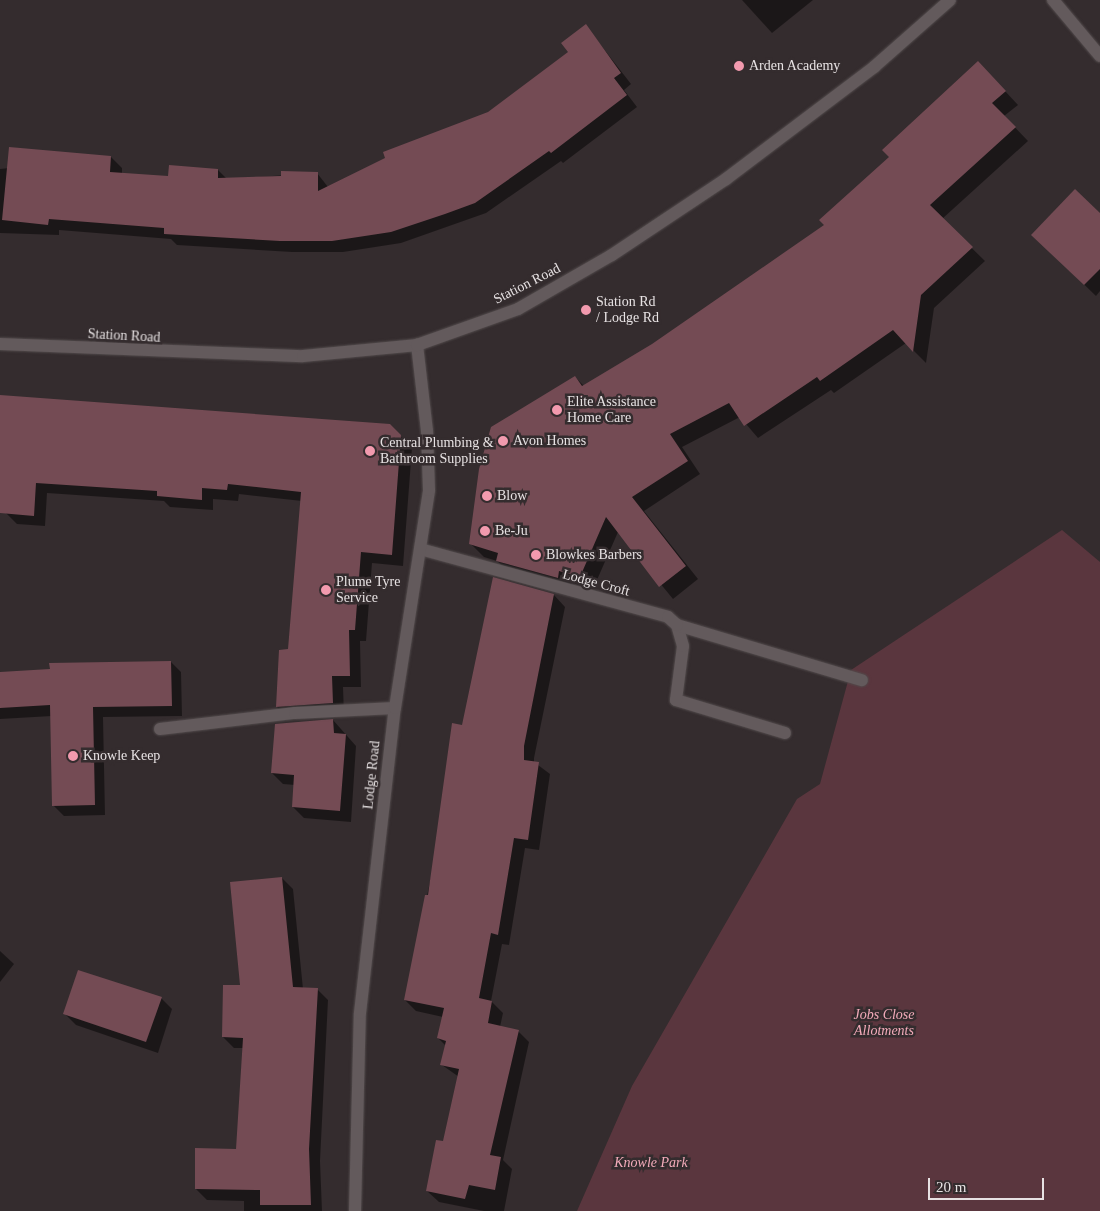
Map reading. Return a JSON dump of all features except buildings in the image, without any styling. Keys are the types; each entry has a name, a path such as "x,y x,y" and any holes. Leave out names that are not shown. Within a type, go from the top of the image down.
{"street":[{"name":"Station Road","path":"0,344 302,356 418,346 518,309 612,255 726,179 867,73 950,0"},
{"path":"1054,0 1100,56"},
{"name":"Lodge Road","path":"354,1211 360,1013 395,708 429,490 428,431 418,346"},
{"name":"Lodge Croft","path":"420,549 668,617 677,625 862,680"},
{"path":"677,625 683,646 676,700 785,733"},
{"path":"160,728 295,714 395,708"}],"green space":[{"name":"Jobs Close Allotments","path":"1062,530 1100,562 1100,1211 577,1211 632,1086 797,799 820,784 851,670"}],"place":[{"name":"Arden Academy","path":"739,66"},
{"name":"Station Rd / Lodge Rd","path":"586,310"},
{"name":"Elite Assistance Home Care","path":"557,410"},
{"name":"Avon Homes","path":"503,441"},
{"name":"Central Plumbing & Bathroom Supplies","path":"370,451"},
{"name":"Blow","path":"487,496"},
{"name":"Be-Ju","path":"485,531"},
{"name":"Blowkes Barbers","path":"536,555"},
{"name":"Plume Tyre Service","path":"326,590"},
{"name":"Knowle Keep","path":"73,756"}],"park label":[{"name":"Knowle Park","path":"651,1163"}]}
